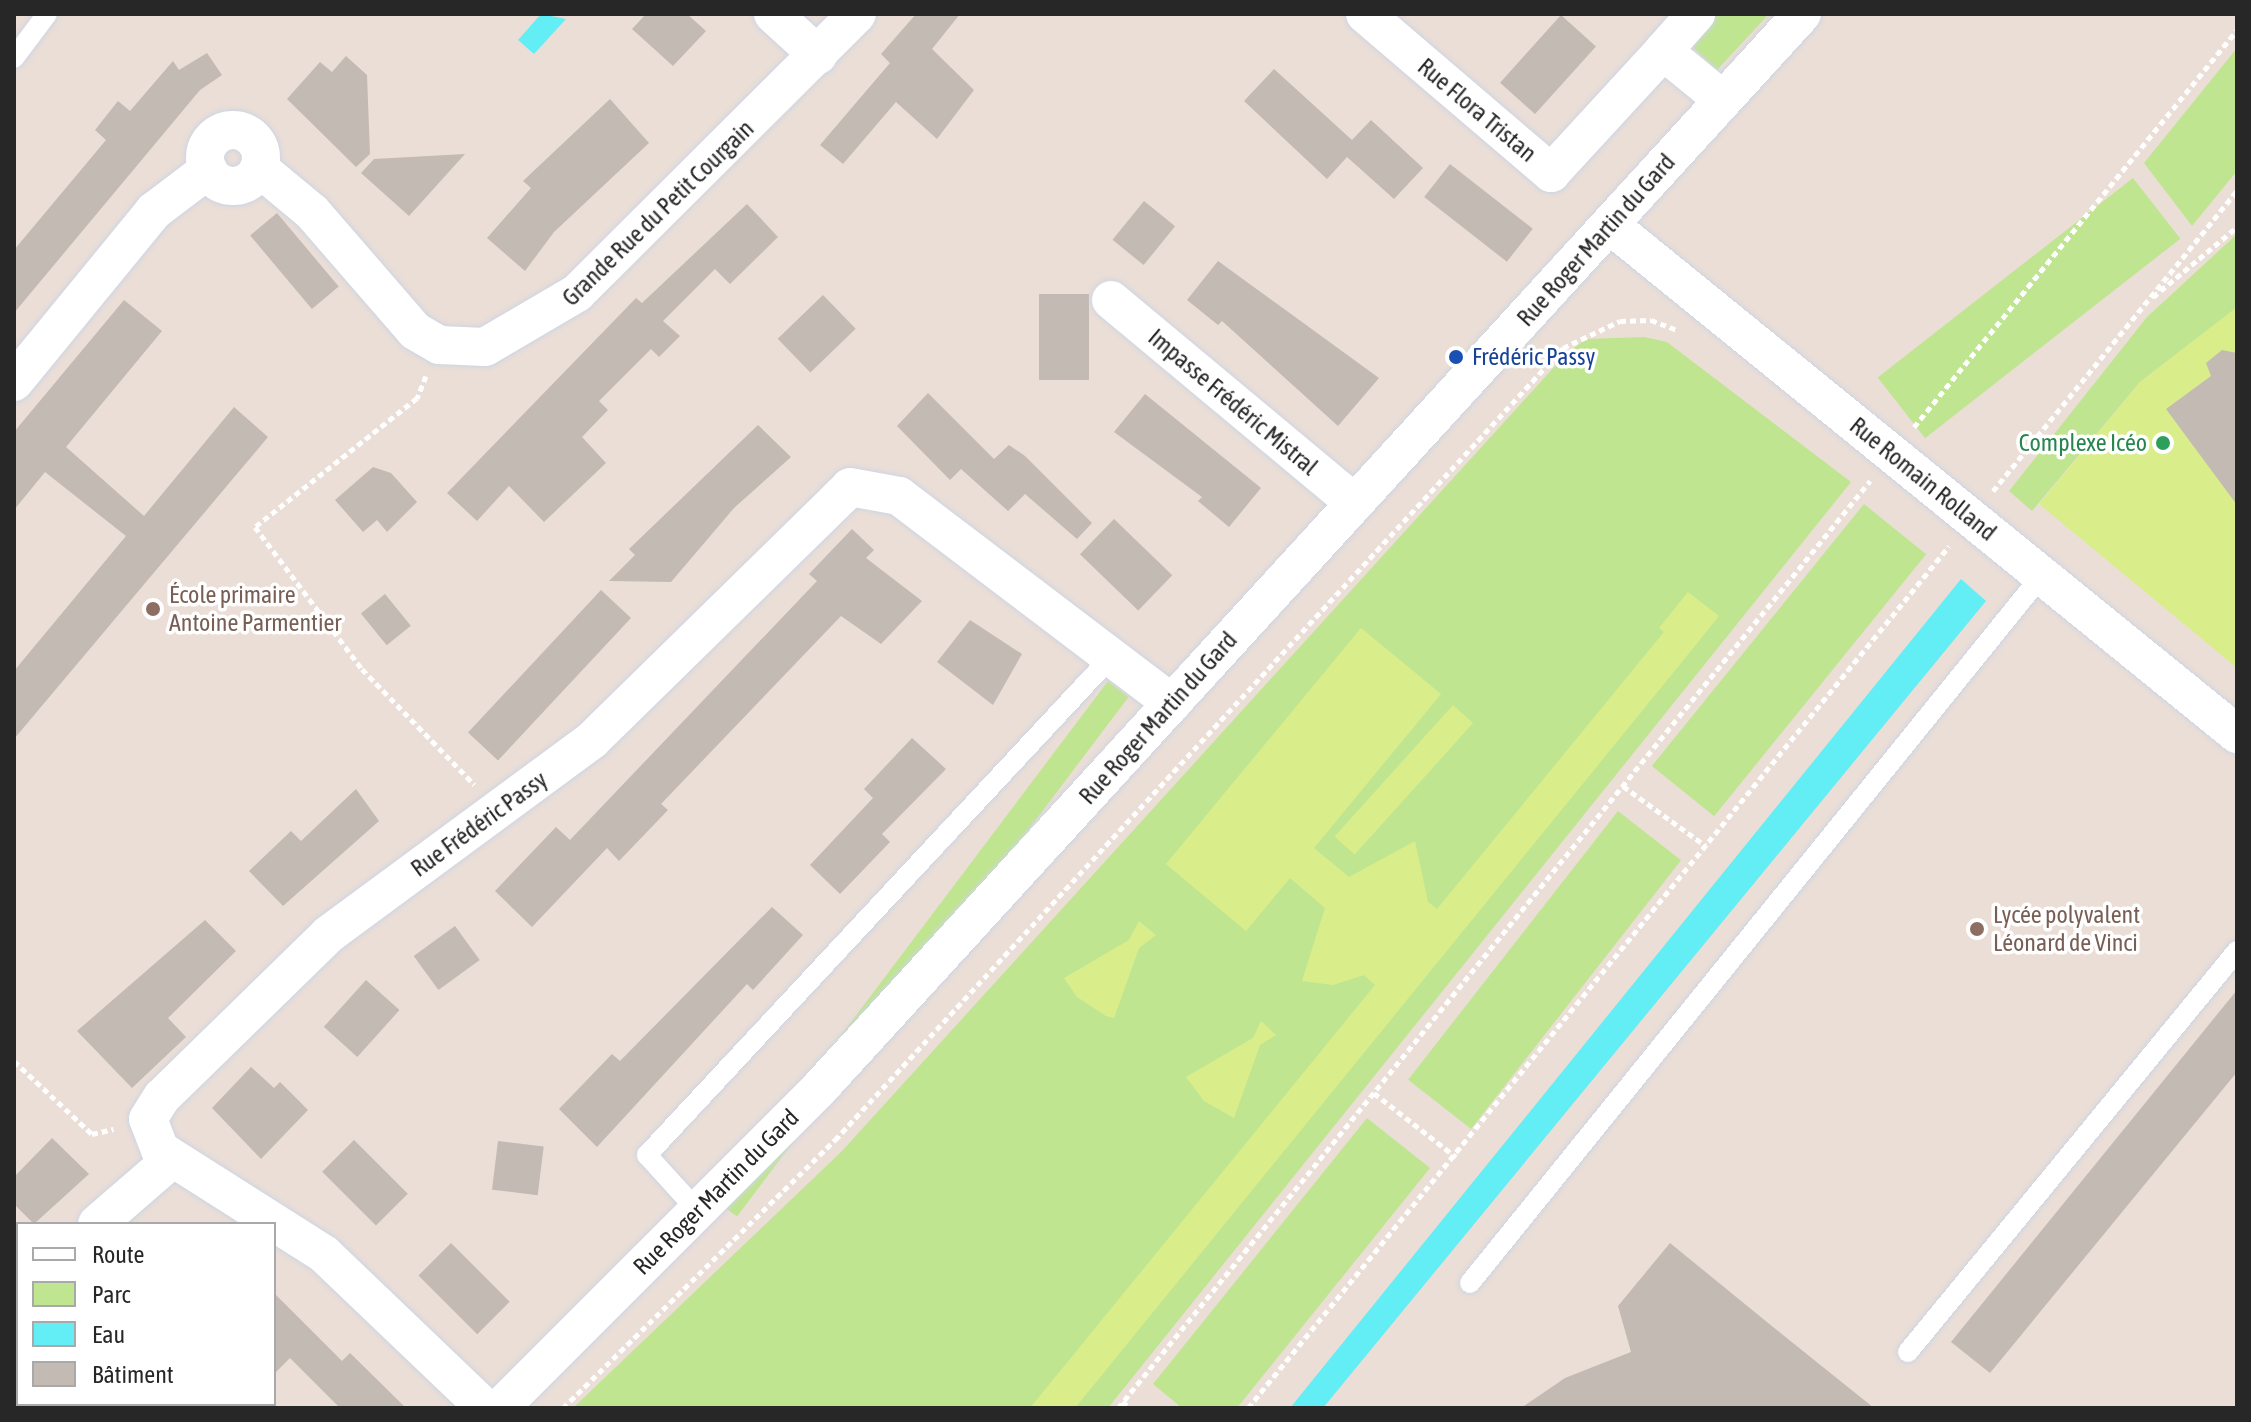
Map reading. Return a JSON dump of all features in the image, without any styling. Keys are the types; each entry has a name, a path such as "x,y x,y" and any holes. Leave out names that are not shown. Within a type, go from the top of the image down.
{"street":[{"path":"773,14 818,55"},
{"name":"Grande Rue du Petit Courgain","path":"439,345 485,347 562,306 857,14"},
{"name":"Rue Flora Tristan","path":"1365,14 1551,173 1663,51"},
{"path":"1696,14 1663,51 1723,100"},
{"name":"Rue Roger Martin du Gard","path":"500,1408 818,1090 1802,14"},
{"path":"14,382 154,211 208,170 230,186 248,182 259,168 284,183 405,322 439,345"},
{"name":"Rue Romain Rolland","path":"1610,225 1953,533 2042,575 2237,734"},
{"name":"Impasse Frédéric Mistral","path":"1111,300 1355,503"},
{"name":"Rue Frédéric Passy","path":"148,1119 162,1097 329,934 592,740 850,487 899,496 1172,703"},
{"path":"148,1119 152,1140 172,1159 273,1222"},
{"path":"99,1222 172,1159"},
{"path":"276,1224 324,1254 485,1408"}],"lane":[{"path":"14,58 47,14"},
{"path":"1470,1283 2042,575"},
{"path":"697,1210 647,1155 1111,657"},
{"path":"1908,1352 2237,951"}],"path":[{"path":"1118,1408 2237,30"},
{"path":"1248,1408 1706,847 1953,533 2237,191"},
{"path":"2143,306 2237,227"},
{"path":"563,1408 835,1140 1563,348 1620,321 1651,320 1687,335"},
{"path":"439,345 417,398 255,527 362,669 499,810"},
{"path":"1858,471 1881,468"},
{"path":"1881,468 1882,490"},
{"path":"1953,533 1961,555"},
{"path":"1623,786 1706,847"},
{"path":"14,1061 92,1134 148,1119"},
{"path":"1374,1093 1456,1157"},
{"path":"1122,1402 1131,1408"}],"green space":[{"path":"1717,14 1769,14 1717,70 1689,44"},
{"path":"2237,48 2237,171 2192,226 2144,163"},
{"path":"2133,178 2180,239 1925,438 1878,377"},
{"path":"2237,234 2237,308 2140,382 2032,511 2009,491 2147,317"},
{"name":"Complexe Icéo","path":"2237,307 2237,668 2039,504 2140,382"},
{"path":"1644,337 1667,342 1851,482 1108,1408 573,1408 842,1151 1565,355 1586,339"},
{"path":"1864,504 1926,554 1714,816 1652,766"},
{"path":"1688,592 1719,616 1690,652 1075,1408 1030,1408 1375,985 1364,975 1333,985 1302,981 1325,908 1290,878 1246,931 1166,864 1361,628 1441,694 1314,848 1349,877 1415,841 1428,902 1437,909 1664,632 1659,628"},
{"path":"1108,681 1129,697 737,1217 716,1201"},
{"path":"1453,705 1473,723 1355,855 1335,837"},
{"path":"1618,811 1681,860 1471,1129 1408,1080"},
{"path":"1139,921 1156,935 1139,948 1114,1018 1106,1016 1077,997 1064,978 1129,940"},
{"path":"1261,1021 1276,1035 1260,1045 1234,1118 1204,1101 1186,1077 1253,1038"},
{"path":"1367,1118 1430,1168 1237,1408 1182,1408 1153,1384"}],"water":[{"path":"541,14 566,19 534,54 518,40"},
{"path":"1961,579 1986,601 1323,1408 1290,1408"}],"building":[{"path":"646,14 687,14 706,31 673,66 632,29"},
{"path":"916,14 960,14 932,49 974,90 937,139 896,102 843,164 820,145 890,63 881,54"},
{"path":"1561,15 1596,46 1535,114 1500,83"},
{"path":"207,53 222,75 200,90 14,313 14,250 106,140 95,130 118,101 130,111 173,61 179,70"},
{"path":"346,56 367,75 370,154 356,167 287,99 320,62 332,72"},
{"path":"1274,69 1352,140 1371,120 1423,168 1394,199 1347,157 1327,179 1244,101"},
{"path":"610,99 649,143 554,232 525,271 487,238 531,188 523,181"},
{"path":"465,154 409,216 361,173 374,159"},
{"path":"1450,164 1533,229 1507,262 1424,197"},
{"path":"1144,201 1175,226 1144,265 1113,240"},
{"path":"747,204 778,237 730,284 715,269 663,321 680,336 659,357 651,349 599,401 608,410 582,437 606,463 544,522 509,486 477,521 447,493 636,298 642,303"},
{"path":"277,213 339,287 312,309 250,235"},
{"path":"1218,261 1379,378 1338,426 1222,321 1218,325 1187,300"},
{"path":"1039,294 1089,294 1089,380 1039,380"},
{"path":"823,295 856,329 810,373 778,339"},
{"path":"124,300 162,331 66,447 144,516 234,407 268,437 14,739 14,671 126,536 45,472 14,510 14,432"},
{"path":"2222,350 2237,353 2237,505 2166,409 2211,376 2206,363"},
{"path":"928,393 994,459 1009,445 1025,456 1092,523 1077,539 1025,494 1008,511 961,469 950,480 897,426"},
{"path":"1145,394 1261,488 1229,527 1198,501 1202,497 1114,432"},
{"path":"758,425 791,457 734,508 671,582 609,581 635,555 629,549"},
{"path":"373,467 391,473 417,502 387,532 377,520 363,532 335,500"},
{"path":"1114,519 1172,575 1138,611 1080,554"},
{"path":"852,529 874,550 866,558 922,601 881,644 841,616 661,804 668,810 619,861 607,848 532,927 495,891 556,827 570,840 817,581 809,574"},
{"path":"601,590 631,618 498,761 468,733"},
{"path":"385,594 411,626 387,645 361,614"},
{"path":"970,620 1022,654 993,705 937,662"},
{"path":"912,738 946,769 882,834 890,842 840,894 810,865 873,798 864,789"},
{"path":"356,789 379,821 283,906 249,871 291,831 301,841"},
{"path":"772,907 803,935 753,990 747,984 597,1147 559,1109 612,1054 620,1061"},
{"path":"205,920 236,951 168,1018 186,1037 132,1088 77,1031"},
{"path":"455,926 480,960 438,990 414,956"},
{"path":"366,980 399,1010 357,1057 324,1027"},
{"path":"2237,990 2237,1072 1990,1373 1951,1342"},
{"path":"251,1067 274,1088 280,1082 308,1110 261,1159 212,1108"},
{"path":"52,1138 89,1174 36,1222 32,1222 14,1204 14,1177"},
{"path":"354,1140 408,1194 376,1226 322,1172"},
{"path":"498,1141 544,1147 538,1195 492,1190"},
{"path":"451,1243 510,1302 477,1334 418,1276"},
{"path":"1670,1243 1874,1408 1521,1408 1565,1378 1631,1352 1618,1306"},
{"path":"276,1295 342,1361 350,1353 406,1408 340,1408 290,1358 276,1372"}],"place":[{"name":"Frédéric Passy","path":"1456,357"},
{"name":"Complexe Icéo","path":"2163,443"},
{"name":"École primaire Antoine Parmentier","path":"153,609"},
{"name":"Lycée polyvalent Léonard de Vinci","path":"1977,929"}]}
